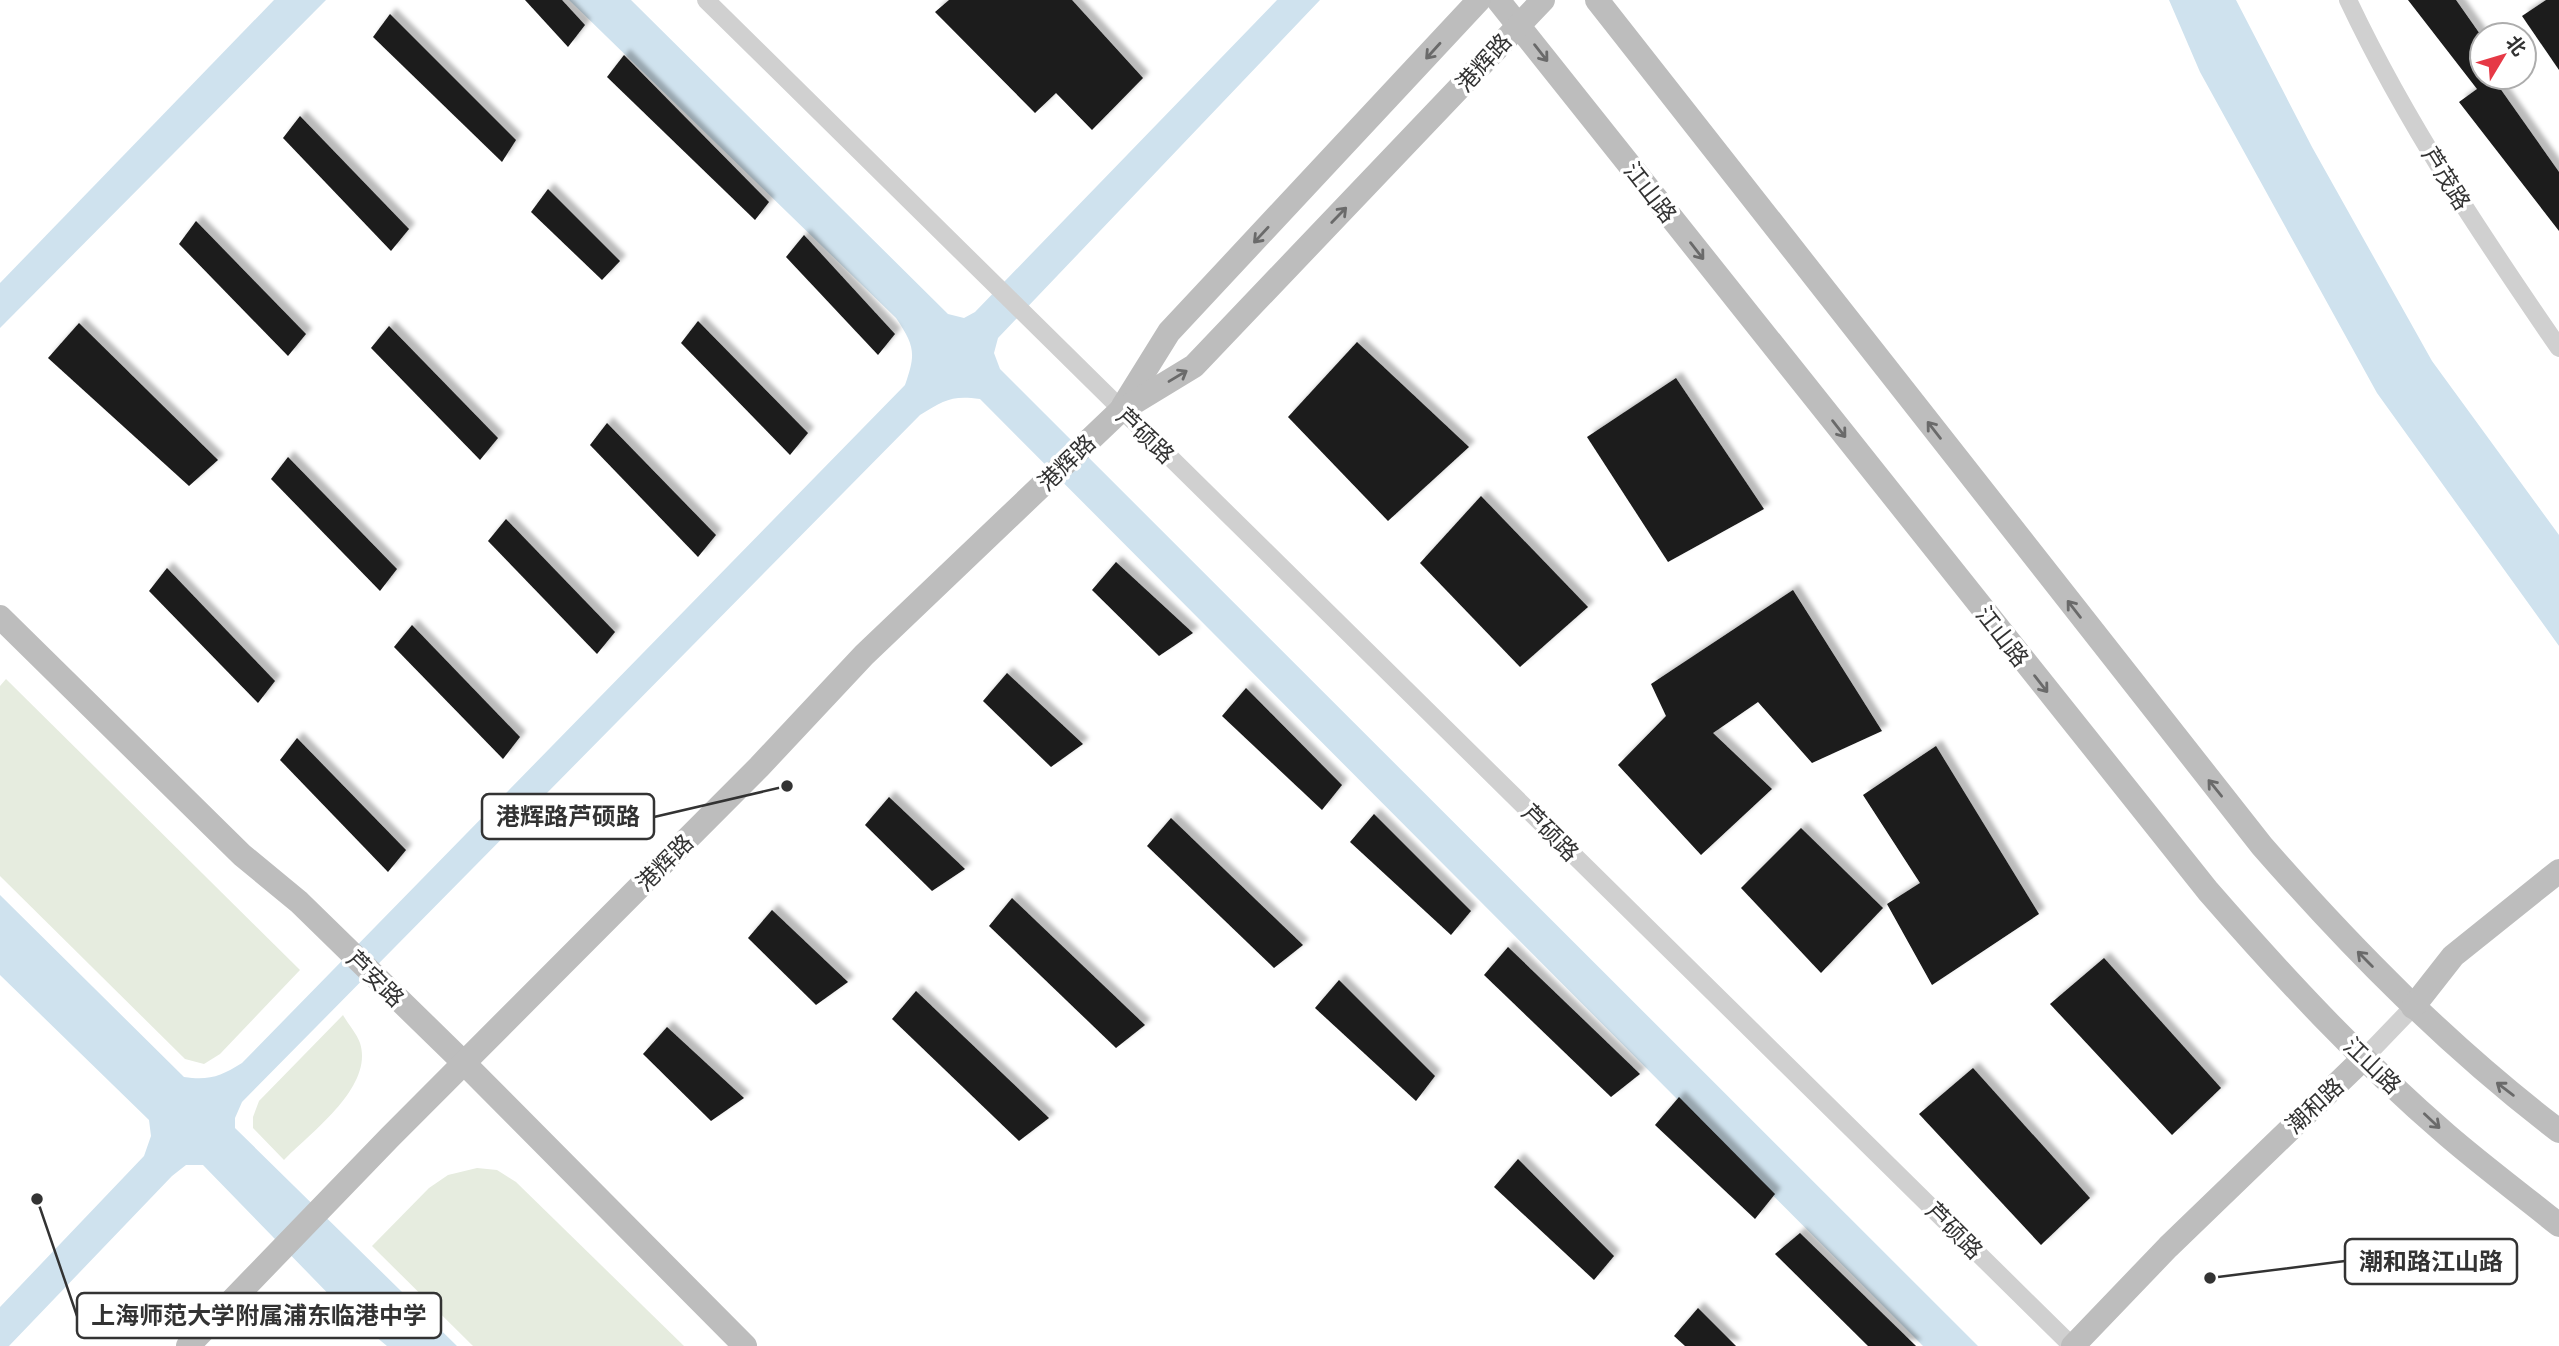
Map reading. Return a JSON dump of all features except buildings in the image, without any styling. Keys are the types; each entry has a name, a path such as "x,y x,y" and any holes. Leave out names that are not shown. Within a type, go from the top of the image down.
{"main road":[{"name":"港辉路","path":"1120,411 1170,332 1479,0"},
{"name":"江山路","path":"1499,0 2172,848 2281,975 2364,1058 2446,1134 2559,1225"},
{"name":"港辉路","path":"188,1346 464,1063 759,767 864,655 1049,479 1082,444 1120,411 1194,366 1437,113 1517,23 1543,0"},
{"path":"1597,0 2192,761 2333,927 2413,1007 2493,1080 2559,1131"},
{"name":"芦安路","path":"0,617 242,855 299,902 464,1063 745,1346"},
{"name":"潮和路","path":"2413,1007 2453,956 2559,871"},
{"name":"潮和路","path":"2072,1346 2178,1237 2364,1058"}],"street":[{"name":"芦硕路","path":"706,0 1120,411 2072,1346"},
{"name":"芦茂路","path":"2348,0 2373,54 2435,161 2559,348"},
{"name":"潮和路","path":"2364,1058 2413,1007"}],"shaded area":[{"path":"6,679 300,970 220,1054 204,1064 185,1059 0,876 0,686"},
{"path":"343,1015 360,1043 362,1060 358,1076 337,1108 284,1160 253,1128 253,1117 259,1101"},
{"path":"477,1168 497,1170 516,1182 684,1346 473,1346 372,1246 429,1188 448,1175"}],"water":[{"path":"274,0 326,0 0,328 0,283"},
{"path":"569,0 631,0 948,314 964,318 975,312 1277,0 1320,0 998,338 994,353 1000,369 1978,1346 1923,1346 980,399 955,398 920,415 242,1102 235,1118 235,1128 457,1346 387,1346 346,1312 203,1165 186,1165 172,1176 9,1346 0,1346 0,1307 144,1156 151,1136 149,1120 0,975 0,895 184,1077 208,1078 235,1067 242,1063 905,385 912,350 896,318"},
{"path":"2169,0 2236,0 2312,147 2432,361 2559,535 2559,646 2377,393 2200,72"}],"place":[{"name":"港辉路芦硕路","path":"787,786"},
{"name":"上海师范大学附属浦东临港中学","path":"37,1199"},
{"name":"潮和路江山路","path":"2210,1278"}]}
